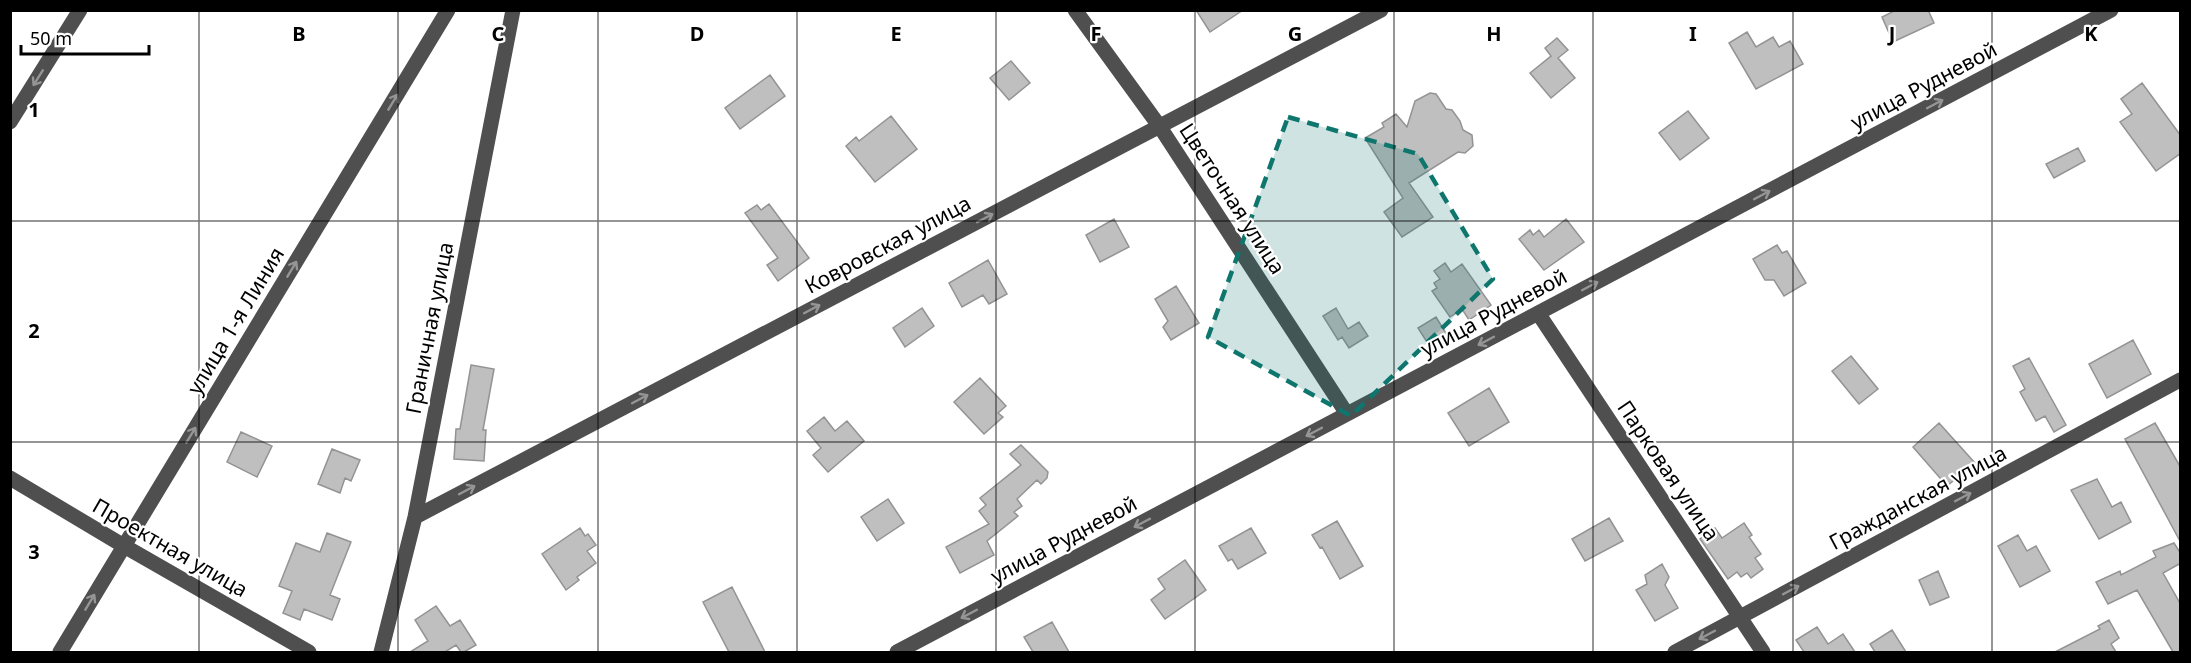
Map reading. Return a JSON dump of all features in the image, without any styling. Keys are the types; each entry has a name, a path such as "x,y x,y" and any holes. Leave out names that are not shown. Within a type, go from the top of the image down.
{"street":[{"path":"10,122 80,10"},
{"name":"улица 1-я Линия","path":"60,652 448,10"},
{"name":"Граничная улица","path":"381,652 415,517 513,10"},
{"name":"Цветочная улица","path":"1075,10 1160,127 1347,414"},
{"name":"Ковровская улица","path":"415,517 1381,10"},
{"name":"улица Рудневой","path":"897,652 2111,10"},
{"name":"Парковая улица","path":"1538,313 1763,652"},
{"name":"Гражданская улица","path":"1675,652 2181,380"},
{"name":"Проектная улица","path":"10,478 309,652"}],"highlighted area":[{"path":"1288,117 1418,154 1493,279 1351,416 1208,337"}],"building":[{"path":"1196,10 1243,10 1210,32"},
{"path":"1896,10 1928,10 1934,23 1893,42 1882,17"},
{"path":"1747,32 1756,47 1773,37 1779,47 1790,41 1803,64 1756,89 1729,43"},
{"path":"1557,38 1568,50 1558,58 1575,78 1551,98 1530,73 1551,56 1545,48"},
{"path":"1011,61 1030,83 1009,100 990,78"},
{"path":"770,75 785,96 740,129 725,108"},
{"path":"2142,83 2181,136 2181,153 2156,171 2120,122 2132,114 2121,99"},
{"path":"1430,93 1436,94 1446,109 1452,110 1463,130 1472,135 1473,146 1465,153 1458,152 1409,183 1433,217 1402,237 1384,212 1403,198 1365,138 1384,127 1382,123 1396,114 1407,127 1415,101"},
{"path":"1688,111 1709,138 1680,160 1659,133"},
{"path":"891,116 917,149 875,182 846,146 856,137 859,141"},
{"path":"2078,148 2085,161 2054,178 2046,164"},
{"path":"769,204 809,258 778,281 767,265 778,258 745,213 757,205 761,210"},
{"path":"1114,219 1129,247 1100,262 1086,235"},
{"path":"1566,219 1584,242 1544,270 1519,239 1530,230 1533,235 1539,230 1544,237"},
{"path":"1777,245 1782,253 1787,251 1806,283 1784,296 1774,280 1765,280 1753,259"},
{"path":"988,260 1007,294 989,304 983,295 962,307 949,283"},
{"path":"1445,263 1451,272 1462,264 1491,305 1469,320 1462,309 1450,317 1432,291 1437,288 1434,283 1440,279 1434,271"},
{"path":"1176,286 1199,323 1171,340 1163,327 1168,321 1155,299"},
{"path":"922,308 934,326 905,347 893,328"},
{"path":"1336,308 1348,329 1359,322 1368,336 1349,348 1342,337 1338,340 1323,316"},
{"path":"1436,317 1447,335 1443,337 1446,342 1432,350 1418,328"},
{"path":"2133,340 2151,374 2107,398 2089,364"},
{"path":"1851,356 1878,389 1859,404 1832,371"},
{"path":"2029,358 2066,425 2054,432 2045,416 2036,421 2020,392 2025,389 2013,366"},
{"path":"471,365 494,369 483,430 486,430 484,461 454,459 456,429 460,429"},
{"path":"980,378 1006,406 998,413 1003,417 984,434 954,402"},
{"path":"1489,388 1509,422 1469,446 1448,413"},
{"path":"824,417 835,431 847,421 864,441 828,472 813,455 821,448 807,431"},
{"path":"1939,423 1975,463 1947,486 1913,447"},
{"path":"2155,423 2181,468 2181,543 2125,439"},
{"path":"241,432 272,446 257,477 227,462"},
{"path":"1021,445 1048,472 1047,478 1041,484 1037,480 1017,499 1022,506 1014,512 1018,516 987,541 994,555 960,573 946,547 989,524 979,511 986,505 980,498 1021,465 1010,454"},
{"path":"332,449 360,460 351,481 345,478 340,493 318,484"},
{"path":"2097,479 2112,507 2121,502 2131,522 2099,539 2071,490"},
{"path":"888,499 904,523 877,541 861,517"},
{"path":"1609,518 1623,541 1585,561 1572,539"},
{"path":"1337,521 1363,566 1340,579 1322,547 1320,548 1312,535"},
{"path":"1744,523 1752,535 1749,537 1761,554 1755,558 1763,569 1751,578 1747,573 1741,577 1737,572 1728,579 1700,539 1715,528 1722,538"},
{"path":"580,528 585,536 588,534 596,545 587,551 596,563 577,577 579,580 566,590 542,554"},
{"path":"1251,528 1266,553 1238,569 1232,559 1228,561 1219,546"},
{"path":"327,533 351,542 330,595 340,599 332,620 304,609 300,620 283,613 292,591 279,586 296,543 320,552"},
{"path":"2018,535 2027,551 2036,546 2050,571 2020,587 1998,546"},
{"path":"2174,543 2181,554 2181,563 2163,573 2181,605 2181,652 2173,652 2137,590 2108,604 2096,582 2120,571 2121,575 2156,557 2153,551"},
{"path":"1185,560 1206,590 1165,619 1151,600 1165,589 1158,579"},
{"path":"1662,564 1669,577 1665,585 1678,608 1655,621 1636,590 1647,584 1645,575"},
{"path":"1938,571 1949,597 1930,605 1919,580"},
{"path":"732,587 765,652 729,652 703,602"},
{"path":"436,606 450,626 460,620 476,645 464,652 461,652 456,645 445,652 410,652 428,641 415,620"},
{"path":"2109,620 2119,638 2111,644 2116,652 2055,652 2100,629 2098,626"},
{"path":"1052,622 1069,652 1033,652 1024,637"},
{"path":"1817,627 1828,644 1843,634 1855,652 1804,652 1796,640"},
{"path":"1892,630 1906,652 1875,652 1870,644"}]}
